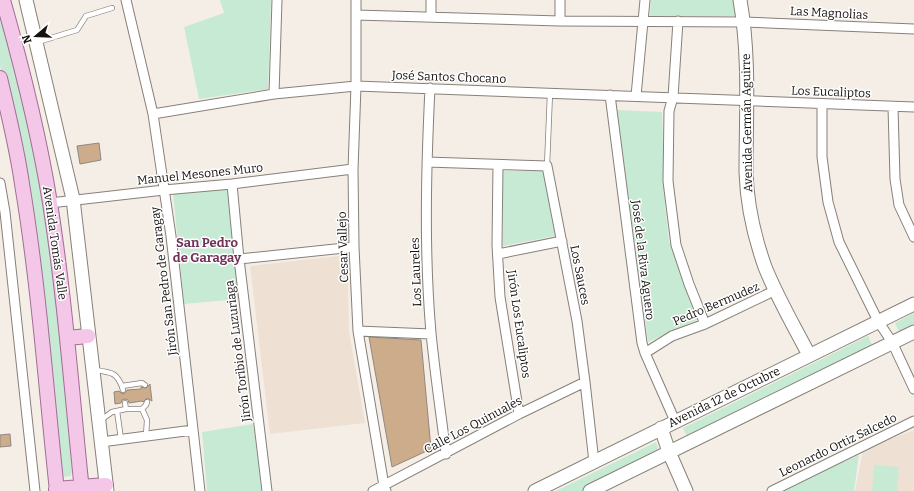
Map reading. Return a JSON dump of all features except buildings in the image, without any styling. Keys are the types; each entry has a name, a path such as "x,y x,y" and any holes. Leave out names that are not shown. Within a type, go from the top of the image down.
{"main road":[{"name":"Avenida Tomás Valle","path":"3,0 39,140 50,203 62,286 82,489"},
{"name":"Avenida Tomás Valle","path":"26,0 72,199 106,488"},
{"name":"Avenida Germán Aguirre","path":"740,0 747,53 746,172 749,207 760,253 776,290 808,355"},
{"name":"Avenida Tomás Valle","path":"0,78 15,141 34,268 56,490"},
{"name":"Avenida 12 de Octubre","path":"535,491 914,304"},
{"name":"Avenida 12 de Octubre","path":"590,491 914,332"},
{"path":"67,338 88,336"},
{"path":"661,428 669,452 686,491"},
{"path":"56,490 106,488"}],"street":[{"path":"274,94 277,0"},
{"name":"Cesar Vallejo","path":"356,0 356,86 353,169 354,247 358,332 385,488"},
{"path":"431,0 431,17"},
{"path":"560,0 560,21"},
{"path":"636,96 645,0"},
{"name":"Jirón San Pedro de Garagay","path":"130,1 153,114 171,236 200,491"},
{"name":"Las Magnolias","path":"356,15 560,21 744,22 914,29"},
{"path":"678,21 673,97 669,111 668,181 676,245 689,284 705,324"},
{"name":"José Santos Chocano","path":"153,114 274,94 356,86 746,101"},
{"name":"Los Laureles","path":"430,88 427,162 427,250 431,334 446,454"},
{"name":"José de la Riva Aguero","path":"610,95 642,343 645,353 676,421"},
{"name":"Los Eucaliptos","path":"746,101 914,107"},
{"path":"822,104 822,157 828,202 838,242 878,321 892,342 914,389"},
{"path":"894,106 895,179 899,205 914,237"},
{"path":"427,162 547,166"},
{"name":"Jirón Los Eucaliptos","path":"498,165 498,254 500,297 520,414"},
{"name":"Los Sauces","path":"547,166 577,321 586,382 594,462"},
{"name":"Manuel Mesones Muro","path":"50,203 72,199 232,184 353,169"},
{"path":"0,183 35,491"},
{"name":"Jirón Toribio de Luzuriaga","path":"232,184 239,259 267,491"},
{"path":"498,254 562,241"},
{"path":"239,259 354,247"},
{"name":"Pedro Bermudez","path":"645,353 672,336 705,324 776,290"},
{"path":"358,332 431,334"},
{"name":"Calle Los Quinuales","path":"373,491 385,488 520,414 586,382"},
{"name":"Leonardo Ortiz Salcedo","path":"772,491 914,421"},
{"path":"100,442 193,430"}],"lane":[{"path":"36,42 77,30 86,16 112,8"},
{"name":"Los Sauces","path":"547,166 550,93"},
{"path":"92,370 112,372 116,375 123,388 138,383 145,385"},
{"path":"98,422 112,412 126,409 142,409 147,402"},
{"path":"125,403 126,409"},
{"path":"142,409 147,420 146,436"},
{"path":"117,411 121,440"}],"shaded area":[{"path":"347,255 349,331 365,423 270,434 250,266"},
{"path":"914,430 914,491 855,491 863,450"}],"green space":[{"path":"220,0 271,0 268,89 199,99 184,27 224,13"},
{"path":"651,0 734,0 737,16 650,16"},
{"path":"0,8 36,153 51,241 72,470 71,476 63,477 60,475 16,133 0,66"},
{"path":"617,110 662,112 665,206 669,241 697,320 648,342"},
{"path":"503,171 543,171 555,236 503,246"},
{"path":"228,188 239,299 184,304 173,193"},
{"path":"914,313 914,332 902,338 895,323"},
{"path":"868,336 875,351 688,440 683,428"},
{"path":"253,424 262,491 207,491 202,432"},
{"path":"656,442 660,453 583,491 556,491"},
{"path":"859,455 854,491 779,491"},
{"path":"874,465 899,467 897,491 872,491"}],"district":[{"name":"San Pedro de Garagay","path":"207,250"}]}
